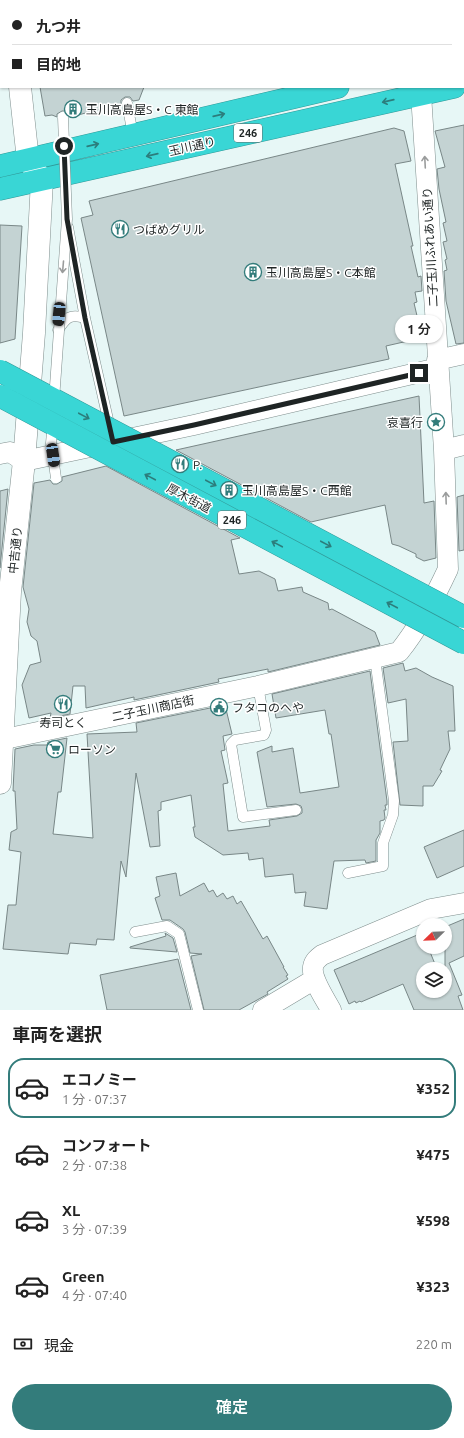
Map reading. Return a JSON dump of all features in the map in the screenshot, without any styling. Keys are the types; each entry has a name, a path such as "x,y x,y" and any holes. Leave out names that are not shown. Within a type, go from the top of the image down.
{"highway":[{"name":"玉川通り","path":"0,166 334,88"},
{"name":"玉川通り","path":"0,189 424,90 444,88"},
{"name":"厚木街道","path":"0,371 464,617"},
{"name":"厚木街道","path":"0,396 464,643"}],"street":[{"path":"20,88 28,160 42,180"},
{"name":"二子玉川ふれあい通り","path":"424,90 437,364 444,450 456,535 456,572"},
{"name":"中吉通り","path":"0,783 1,740 10,592 24,461 34,333 42,180"},
{"path":"0,454 10,452 24,461 194,425 437,364 464,354"},
{"path":"444,450 464,445"},
{"name":"二子玉川商店街","path":"1,740 258,686 399,652 442,583 456,572"},
{"path":"331,1010 315,980 313,967 316,960 322,955 431,909 464,903"},
{"path":"263,1010 315,980"}],"lane":[{"path":"127,103 133,135"},
{"path":"56,478 51,443 67,219 63,117"},
{"path":"67,219 85,318 113,442"},
{"path":"58,330 64,321 70,316 85,318"},
{"path":"348,873 383,866 383,843 393,815 394,800 375,658"},
{"path":"258,686 266,730 264,735 235,740 231,744 243,817 296,810"},
{"path":"135,932 168,926 179,934 198,1010"}],"building":[{"name":"玉川高島屋S・C 東館","path":"40,88 144,88 139,100 133,101 130,97 125,97 121,100 121,104 70,117 66,111 62,111 57,114 57,117 52,115 45,116"},
{"path":"464,125 464,343 456,344 446,301 444,271 447,270 445,260 447,259 443,242 447,241 443,223 446,222 439,189 437,169 445,167 435,131"},
{"name":"玉川高島屋S・C本館","path":"394,128 404,131 411,161 395,164 413,246 411,246 418,277 421,276 422,291 415,292 417,302 414,303 418,320 415,320 418,332 406,335 408,341 386,346 389,359 124,416 81,218 93,215 89,201"},
{"path":"0,225 22,226 15,339 0,343"},
{"path":"419,396 424,503 434,501 436,558 424,561 416,557 416,554 392,544 385,505 311,522 176,450"},
{"path":"106,466 240,538 231,540 239,574 259,571 275,579 278,591 302,587 303,592 328,603 329,610 332,609 375,632 380,645 268,672 268,669 218,679 219,682 134,700 134,697 86,708 85,686 73,686 70,714 50,718 51,713 29,718 22,685 30,665 41,662 37,641 31,636 27,622 29,609 23,587 34,483 50,480 53,484 57,484 62,481 62,477"},
{"path":"8,489 0,568 0,491"},
{"path":"464,495 464,550 459,551 457,497"},
{"path":"403,663 405,671 416,668 453,686 455,731 448,731 450,749 440,770 442,771 433,786 423,786 423,806 400,805 393,742 408,741 406,699 388,703 383,668"},
{"path":"370,671 387,801 387,805 385,805 386,810 384,810 385,818 384,820 380,821 380,833 376,840 376,861 366,863 365,860 334,861 327,909 304,906 306,892 295,893 293,874 265,877 263,858 249,860 248,853 223,855 195,837 191,795 161,802 161,810 158,811 160,846 150,847 136,773 126,877 121,861 114,940 97,939 96,945 70,943 68,954 3,949 8,905 16,905 21,852 9,850 11,832 17,829 15,791 13,791 15,749 34,745 47,745 48,742 67,738 61,792 58,792 53,834 93,838 87,734 137,732 136,723 225,705 232,734 223,736 225,750 221,751 228,783 223,784 228,831 270,826 269,820 297,816 302,813 302,809 301,806 296,804 267,807 257,752 272,746 272,752 293,748 300,793 339,787 331,734 329,734 325,710 276,718 272,694"},
{"path":"464,830 464,866 437,878 424,847"},
{"path":"176,873 180,896 204,883 209,892 213,890 217,897 223,893 227,899 233,896 237,904 241,901 263,939 267,936 288,975 286,976 288,979 267,992 268,994 239,1010 204,1010 191,956 202,954 190,953 183,929 170,920 162,920 155,898 160,896 156,877"},
{"path":"464,919 464,956 451,962 445,962 445,954 452,954 452,924"},
{"path":"165,933 173,938 177,952 130,948 166,936"},
{"path":"416,936 416,954 431,954 434,962 416,962 416,998 452,998 452,970 462,995 458,996 463,1010 414,1010 403,984 361,1002 356,1003 355,1001 349,1004 334,970"},
{"path":"178,959 191,1010 107,1010 100,975"}],"place":[{"name":"玉川高島屋S・C 東館","path":"73,109"},
{"name":"つばめグリル","path":"120,229"},
{"name":"玉川高島屋S・C本館","path":"253,272"},
{"name":"哀喜行","path":"436,422"},
{"name":"P.","path":"180,464"},
{"name":"玉川高島屋S・C西館","path":"229,490"},
{"name":"寿司とく","path":"63,704"},
{"name":"フタコのへや","path":"219,707"},
{"name":"ローソン","path":"55,749"}],"route":[{"path":"64,146 67,219 85,318 113,442 194,425 419,373"}]}
